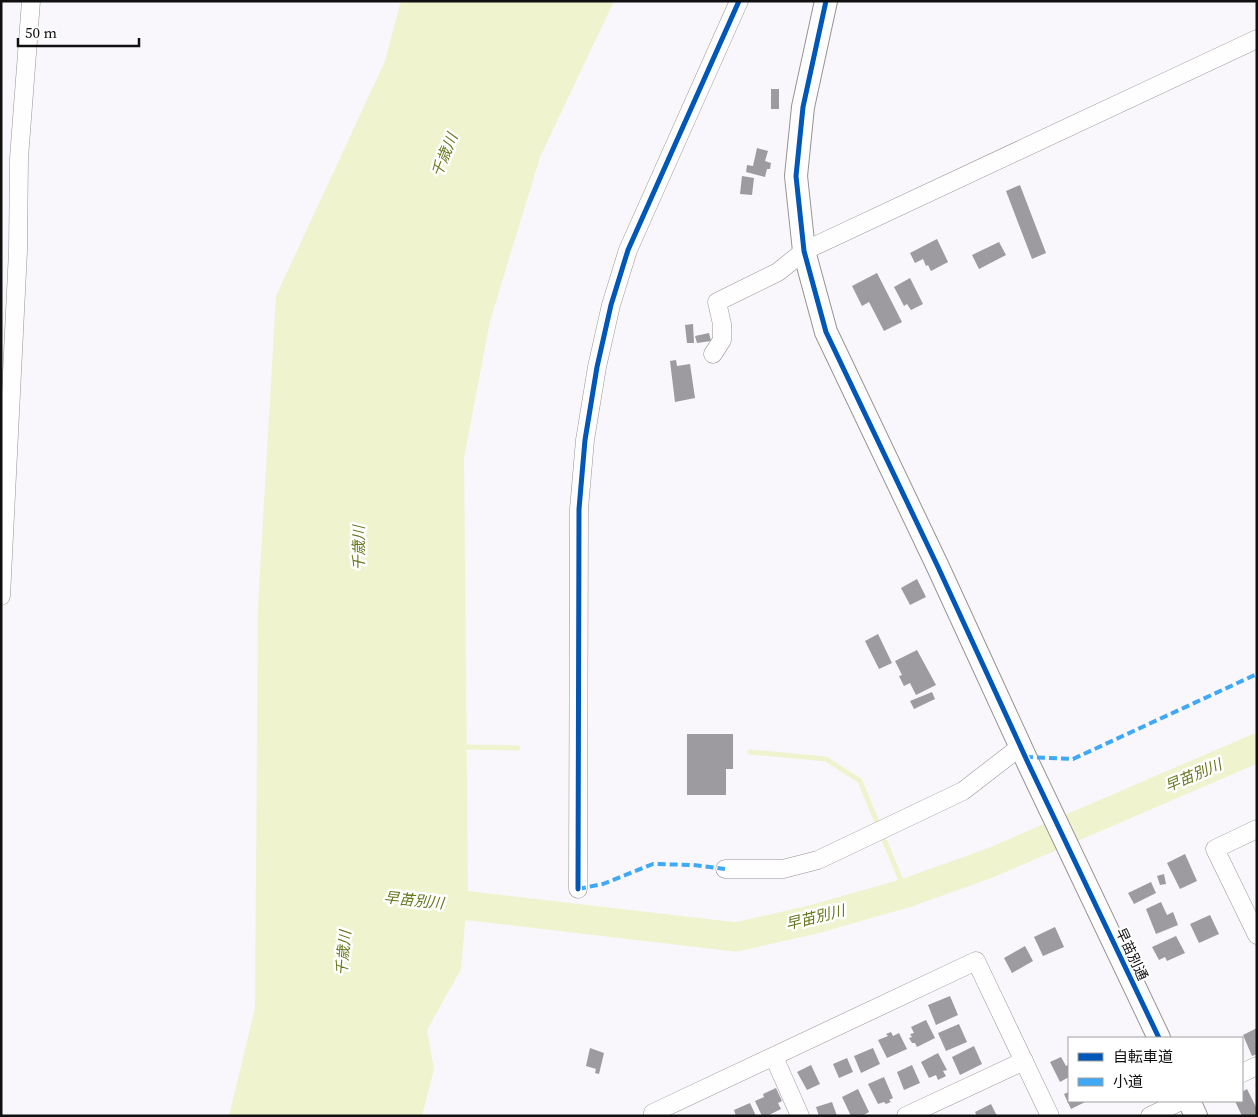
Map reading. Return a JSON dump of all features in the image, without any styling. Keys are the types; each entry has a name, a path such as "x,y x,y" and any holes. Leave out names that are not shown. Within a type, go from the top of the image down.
{"street":[{"path":"1,596 18,251 19,158 31,1"},
{"path":"578,889 579,510 585,440 597,367 610,305 628,250 739,1"},
{"name":"早苗別通","path":"826,1 804,107 796,176 804,251 826,332 1159,1037"},
{"path":"713,354 722,340 722,324 717,302 778,272 804,251 1257,39"},
{"path":"725,869 783,869 818,860 963,791 1025,756"},
{"path":"1257,829 1215,849 1257,936"},
{"path":"653,1116 653,1113 976,962 1050,1116"},
{"path":"774,1056 800,1116"},
{"path":"906,1116 1024,1061"},
{"path":"1243,1073 1257,1066"},
{"path":"1150,1116 1179,1102"},
{"path":"1189,1102 1196,1116"}],"water":[{"name":"千歳川","path":"401,1 614,1 540,157 490,321 464,458 468,889 461,969 427,1030 434,1069 422,1116 229,1116 255,1008 258,605 276,296 385,61"}],"building":[{"path":"771,89 779,89 779,109 771,109"},
{"path":"757,148 768,151 765,161 771,163 765,177 746,172 747,165 753,166"},
{"path":"742,176 754,178 752,195 740,194"},
{"path":"1020,185 1046,253 1032,259 1006,191"},
{"path":"937,239 948,262 931,271 923,259 915,263 910,253"},
{"path":"999,242 1006,255 979,269 972,255"},
{"path":"877,273 902,322 884,331 869,302 862,306 852,286"},
{"path":"910,278 923,304 911,310 907,304 904,306 894,287"},
{"path":"693,324 694,343 687,343 685,325"},
{"path":"709,333 711,341 697,343 695,336"},
{"path":"676,360 677,366 690,364 695,398 675,402 670,361"},
{"path":"917,579 926,597 910,605 901,588"},
{"path":"878,634 892,663 879,669 865,641"},
{"path":"917,650 936,685 916,695 910,683 904,686 899,676 902,675 895,661"},
{"path":"932,692 935,699 914,709 910,701"},
{"path":"687,734 733,734 733,769 726,769 726,795 687,795"},
{"path":"1185,854 1197,881 1180,889 1167,863"},
{"path":"1164,874 1166,884 1160,885 1157,876"},
{"path":"1151,882 1156,893 1134,904 1128,893"},
{"path":"1161,902 1167,915 1173,912 1178,925 1156,934 1146,909"},
{"path":"1210,915 1219,934 1199,943 1190,924"},
{"path":"1055,927 1064,947 1043,956 1034,937"},
{"path":"1176,936 1185,953 1167,961 1165,957 1159,960 1152,947"},
{"path":"1025,946 1033,961 1012,973 1004,958"},
{"path":"950,996 958,1015 936,1025 928,1005"},
{"path":"926,1020 935,1038 917,1047 909,1038 912,1037 910,1034 914,1033 911,1027"},
{"path":"959,1024 967,1042 946,1051 938,1033"},
{"path":"1257,1028 1257,1054 1252,1056 1243,1035"},
{"path":"891,1032 893,1036 899,1033 907,1049 887,1058 878,1040 888,1036 886,1034"},
{"path":"974,1046 982,1064 960,1075 952,1057"},
{"path":"590,1048 604,1053 599,1074 595,1073 596,1069 586,1066"},
{"path":"873,1048 880,1064 861,1073 854,1056"},
{"path":"938,1053 947,1070 943,1071 946,1076 938,1080 936,1075 929,1078 921,1062"},
{"path":"1061,1057 1066,1066 1068,1065 1068,1078 1060,1082 1050,1062"},
{"path":"847,1058 853,1072 839,1078 833,1064"},
{"path":"811,1065 820,1084 807,1090 797,1072"},
{"path":"912,1065 920,1083 904,1090 897,1072"},
{"path":"884,1077 893,1098 889,1100 891,1102 886,1104 884,1102 878,1104 868,1084"},
{"path":"776,1088 782,1101 778,1103 781,1109 767,1116 762,1116 755,1101 764,1097 763,1094"},
{"path":"858,1089 869,1112 862,1116 851,1116 842,1097"},
{"path":"1247,1089 1257,1109 1257,1114 1242,1116 1235,1102 1243,1102 1243,1091"},
{"path":"1068,1092 1068,1102 1085,1102 1071,1109 1064,1094"},
{"path":"832,1102 837,1116 819,1116 816,1107"},
{"path":"750,1103 756,1116 736,1116 734,1110"},
{"path":"991,1104 997,1116 977,1116 975,1112"}],"waterway":[{"path":"461,747 518,748"},
{"name":"早苗別川","path":"428,901 736,937 815,919 906,893 990,863 1257,748"},
{"path":"750,752 826,759 860,781 906,893"}],"marked path":[{"path":"1025,757 1073,759 1257,674"},
{"path":"578,889 603,884 653,864 693,865 725,869"}],"cycle path":[{"path":"578,889 579,509 585,440 597,367 611,305 628,250 739,1"},
{"path":"826,1 803,107 796,176 804,251 826,332 1159,1037"}]}
